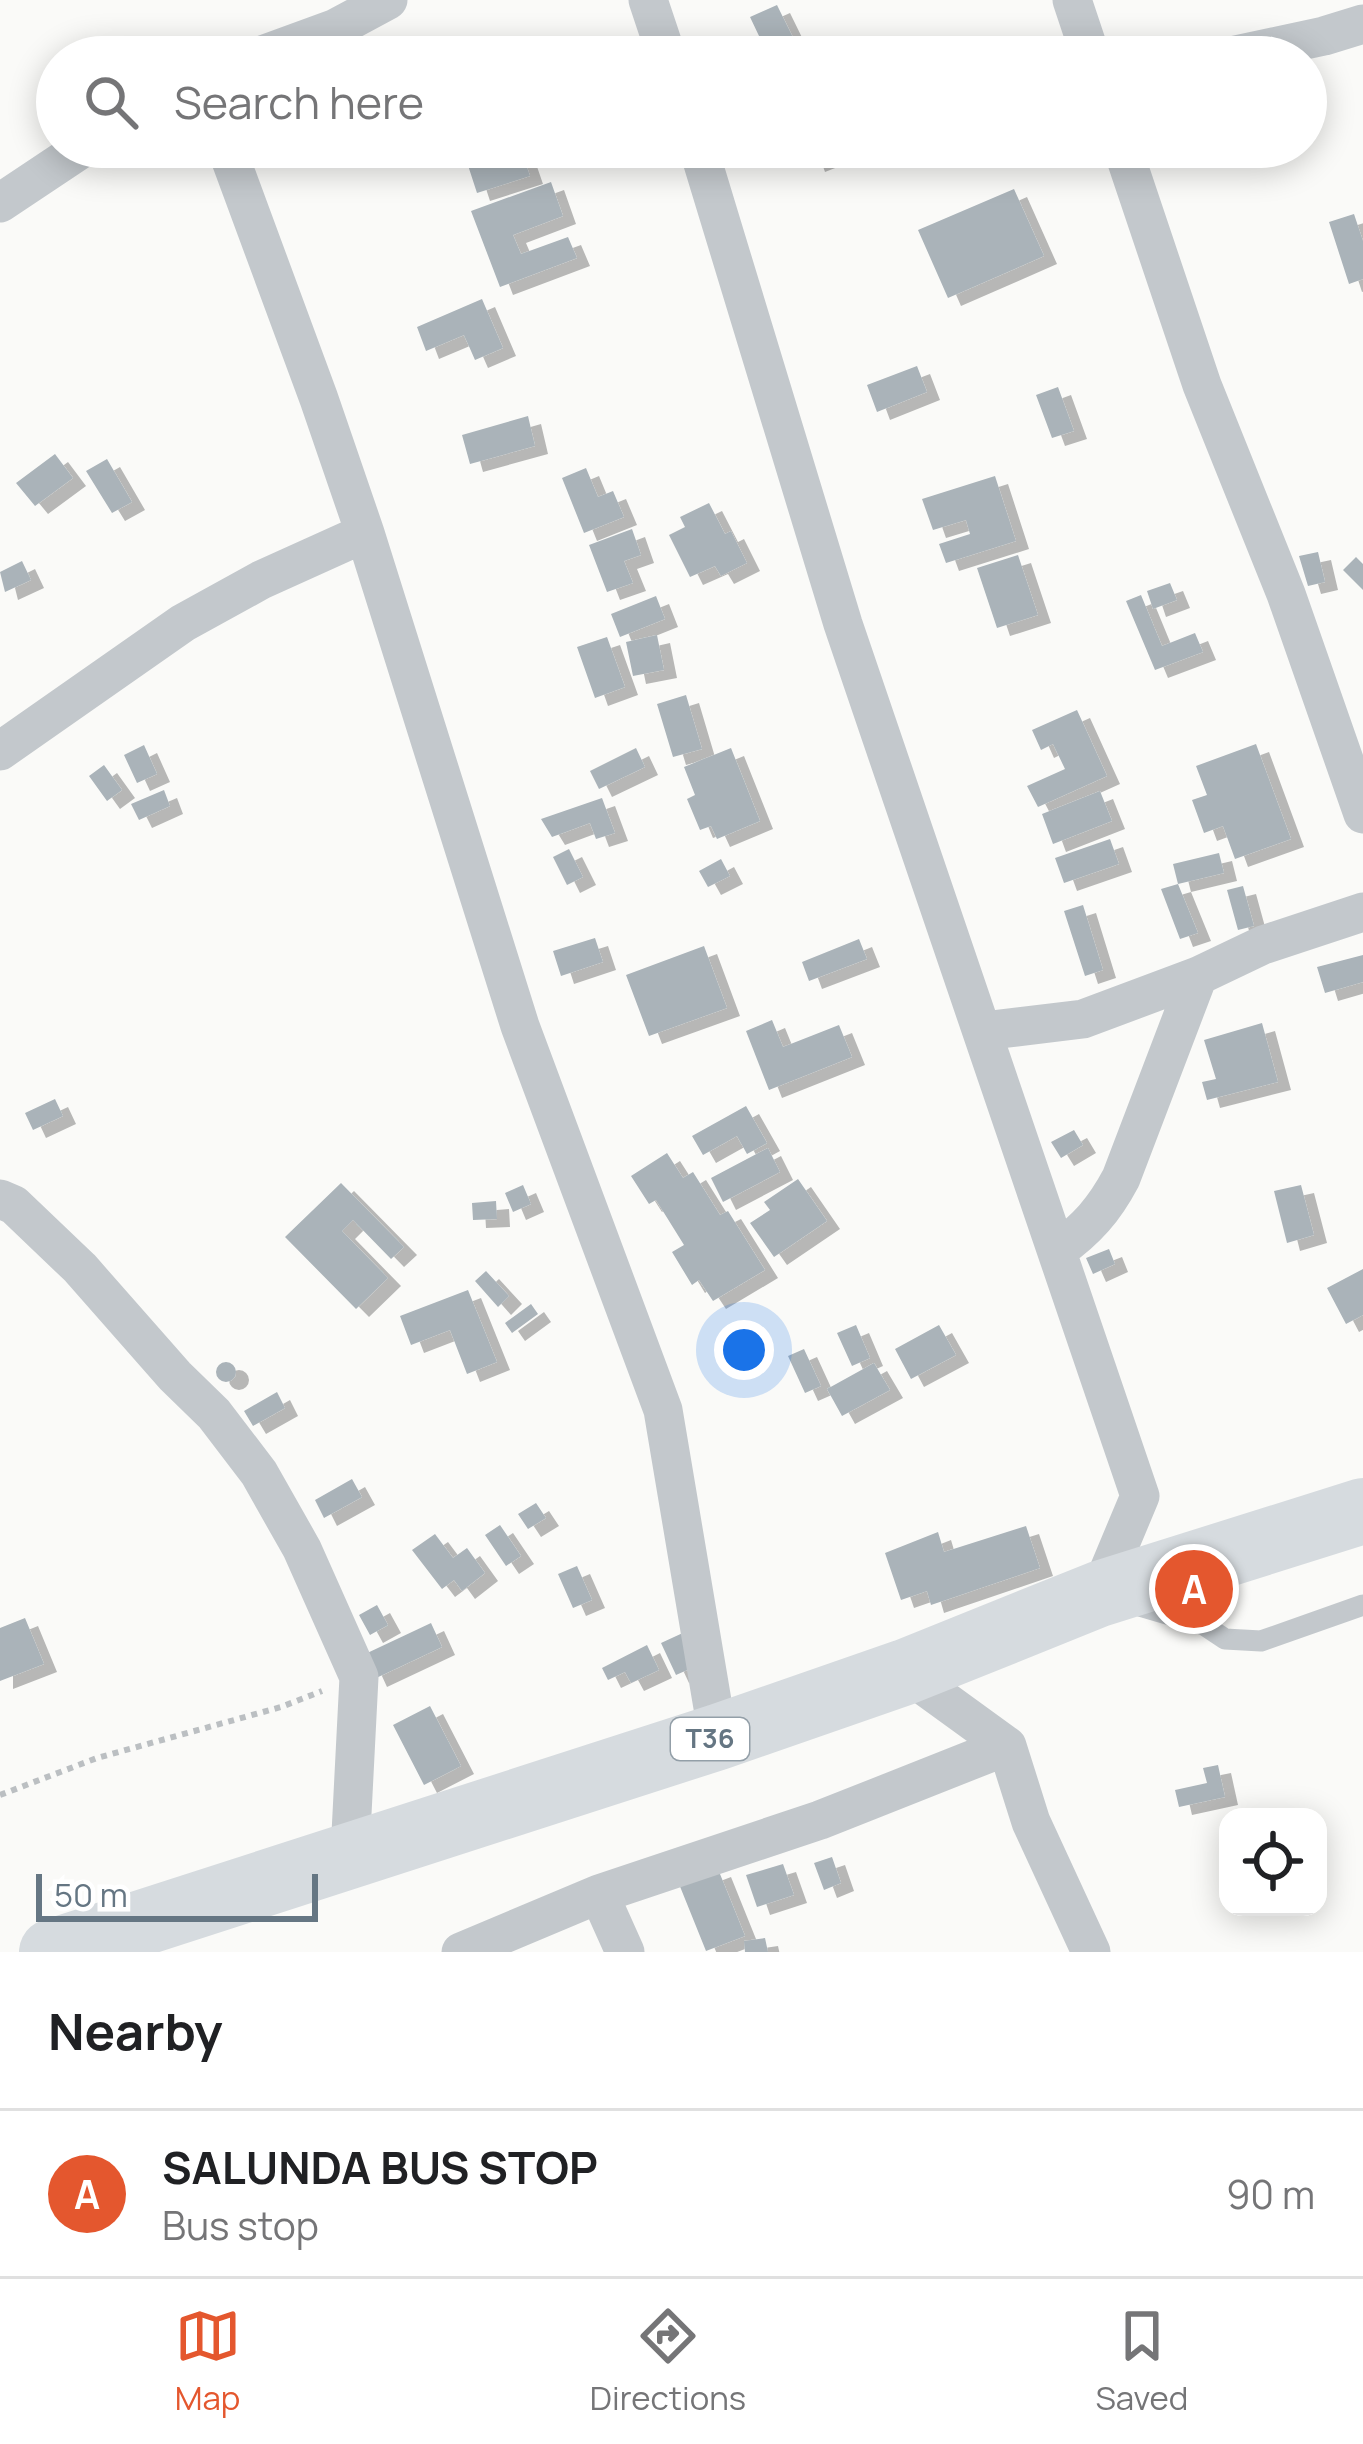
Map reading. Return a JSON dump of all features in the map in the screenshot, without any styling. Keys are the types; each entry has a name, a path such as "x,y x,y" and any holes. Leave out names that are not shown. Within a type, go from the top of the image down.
{"highway":[{"name":"T36","path":"98,1946 350,1853 718,1737 905,1672 1099,1594 1363,1511"}],"street":[{"path":"314,36 388,0"},
{"path":"648,0 660,36"},
{"path":"1072,0 1084,36"},
{"path":"1327,36 1363,24"},
{"path":"0,202 52,168"},
{"path":"234,168 320,399 520,1026 662,1410 718,1737"},
{"path":"704,168 836,603 1139,1496 1099,1594"},
{"path":"1129,168 1202,385 1286,594 1363,814"},
{"path":"0,751 183,622 364,533"},
{"path":"983,1031 1083,1018 1198,976 1262,945 1363,912"},
{"path":"1058,1250 1087,1228 1121,1178 1198,976"},
{"path":"0,1199 14,1205 80,1268 214,1414 259,1473 302,1549 359,1677 350,1853"},
{"path":"905,1672 1007,1746 1031,1822 1091,1952"},
{"path":"461,1952 599,1894 820,1820 1007,1746"},
{"path":"599,1894 626,1952"}],"lane":[{"path":"1099,1594 1204,1625 1225,1639 1261,1642 1363,1605"}],"path":[{"path":"0,1795 97,1758 280,1707 359,1677"}],"building":[{"path":"777,5 792,36 759,36 750,17"},
{"path":"469,168 527,168 530,176 477,193"},
{"path":"551,182 563,216 513,235 521,254 568,237 577,258 500,287 471,211"},
{"path":"1014,189 1044,256 948,298 918,230"},
{"path":"1354,214 1363,241 1363,279 1349,284 1329,222"},
{"path":"482,299 503,348 475,360 464,335 426,351 417,327"},
{"path":"917,366 927,392 877,412 867,385"},
{"path":"1058,387 1074,431 1052,438 1036,395"},
{"path":"528,416 535,446 470,464 462,435"},
{"path":"55,454 73,478 35,506 16,483"},
{"path":"107,459 132,502 112,513 86,471"},
{"path":"586,468 598,497 613,491 624,517 584,533 562,478"},
{"path":"995,476 1016,541 946,563 939,544 970,534 966,520 933,530 922,499"},
{"path":"709,503 725,534 731,531 747,563 721,576 715,566 690,577 669,535 685,527 680,517"},
{"path":"632,529 641,555 624,561 633,583 607,592 589,545"},
{"path":"1318,552 1325,582 1308,586 1299,556"},
{"path":"1018,555 1038,615 997,628 977,568"},
{"path":"1356,557 1363,564 1363,590 1343,570"},
{"path":"22,561 31,580 5,592 0,572"},
{"path":"1170,583 1177,600 1153,609 1147,591"},
{"path":"1141,595 1162,646 1195,633 1203,652 1155,670 1126,601"},
{"path":"656,596 665,619 620,637 611,614"},
{"path":"657,635 664,670 633,676 626,642"},
{"path":"607,637 625,687 595,698 577,647"},
{"path":"686,695 702,749 673,757 657,704"},
{"path":"1077,710 1107,776 1038,807 1027,786 1065,769 1053,744 1041,750 1032,730"},
{"path":"1256,744 1291,839 1235,859 1223,826 1204,833 1192,800 1207,795 1196,766"},
{"path":"144,745 157,774 137,783 124,755"},
{"path":"636,748 645,767 599,789 590,771"},
{"path":"731,748 760,821 717,839 711,826 700,830 687,799 695,795 684,767"},
{"path":"104,765 122,790 107,801 89,776"},
{"path":"164,790 170,806 139,820 131,804"},
{"path":"1100,791 1112,821 1053,844 1042,814"},
{"path":"602,798 615,833 596,839 590,823 552,837 541,819"},
{"path":"1110,839 1119,864 1064,883 1055,858"},
{"path":"569,849 583,877 567,885 553,857"},
{"path":"1219,853 1224,873 1178,884 1173,864"},
{"path":"721,859 730,876 708,887 699,871"},
{"path":"1178,884 1198,933 1180,939 1161,889"},
{"path":"1243,886 1254,926 1238,930 1227,890"},
{"path":"1083,905 1103,970 1085,976 1064,911"},
{"path":"595,938 603,962 561,976 553,951"},
{"path":"859,939 867,959 809,981 802,962"},
{"path":"704,946 727,1008 649,1036 626,975"},
{"path":"1363,955 1363,982 1325,993 1317,967"},
{"path":"772,1020 783,1047 839,1025 852,1057 769,1090 746,1031"},
{"path":"1262,1023 1278,1082 1207,1100 1202,1082 1216,1079 1204,1040"},
{"path":"55,1099 63,1116 33,1130 25,1113"},
{"path":"746,1106 767,1143 747,1154 737,1136 703,1155 692,1136"},
{"path":"1074,1130 1083,1145 1061,1158 1051,1142"},
{"path":"768,1148 780,1172 723,1202 711,1178"},
{"path":"667,1153 683,1178 693,1172 720,1215 728,1211 765,1270 713,1301 699,1280 692,1285 672,1252 684,1245 656,1200 649,1204 631,1176"},
{"path":"798,1179 827,1221 774,1257 750,1223 770,1210 764,1202"},
{"path":"341,1183 404,1247 391,1259 353,1220 342,1231 388,1278 356,1309 285,1237"},
{"path":"523,1185 531,1204 513,1212 505,1193"},
{"path":"1301,1185 1314,1235 1287,1243 1274,1191"},
{"path":"496,1201 497,1219 473,1220 472,1203"},
{"path":"1109,1249 1115,1264 1093,1274 1086,1258"},
{"path":"1363,1269 1363,1315 1346,1324 1327,1288"},
{"path":"486,1271 509,1296 498,1307 475,1281"},
{"path":"468,1290 497,1362 467,1374 450,1330 411,1345 400,1316"},
{"path":"531,1304 538,1314 512,1333 505,1323"},
{"path":"856,1325 870,1358 852,1366 837,1333"},
{"path":"939,1325 956,1355 911,1379 895,1349"},
{"path":"804,1349 821,1386 805,1393 788,1356"},
{"path":"226,1362 236,1372 226,1382 216,1372"},
{"path":"874,1363 890,1390 842,1416 827,1389"},
{"path":"277,1392 285,1408 253,1426 244,1411"},
{"path":"352,1479 362,1497 324,1518 315,1500"},
{"path":"536,1503 546,1518 528,1529 518,1514"},
{"path":"500,1525 521,1556 506,1566 485,1535"},
{"path":"1026,1526 1040,1568 931,1605 927,1591 901,1600 885,1553 938,1532 944,1552"},
{"path":"435,1534 453,1558 467,1548 485,1573 462,1591 454,1580 442,1589 412,1550"},
{"path":"577,1566 592,1600 573,1608 558,1574"},
{"path":"377,1605 388,1625 370,1635 359,1615"},
{"path":"25,1618 44,1664 0,1681 0,1628"},
{"path":"431,1623 442,1647 374,1679 363,1655"},
{"path":"698,1626 712,1659 676,1675 661,1643"},
{"path":"647,1645 659,1670 631,1683 625,1672 608,1680 602,1668"},
{"path":"430,1706 461,1766 424,1785 393,1725"},
{"path":"1218,1765 1225,1797 1179,1807 1175,1790 1207,1783 1203,1768"},
{"path":"832,1857 841,1883 824,1890 814,1863"},
{"path":"783,1864 794,1895 757,1907 746,1875"},
{"path":"718,1869 745,1936 706,1951 679,1884"},
{"path":"765,1938 768,1952 745,1952 744,1941"}],"place":[{"name":"SALUNDA BUS STOP","path":"1194,1589"}]}
